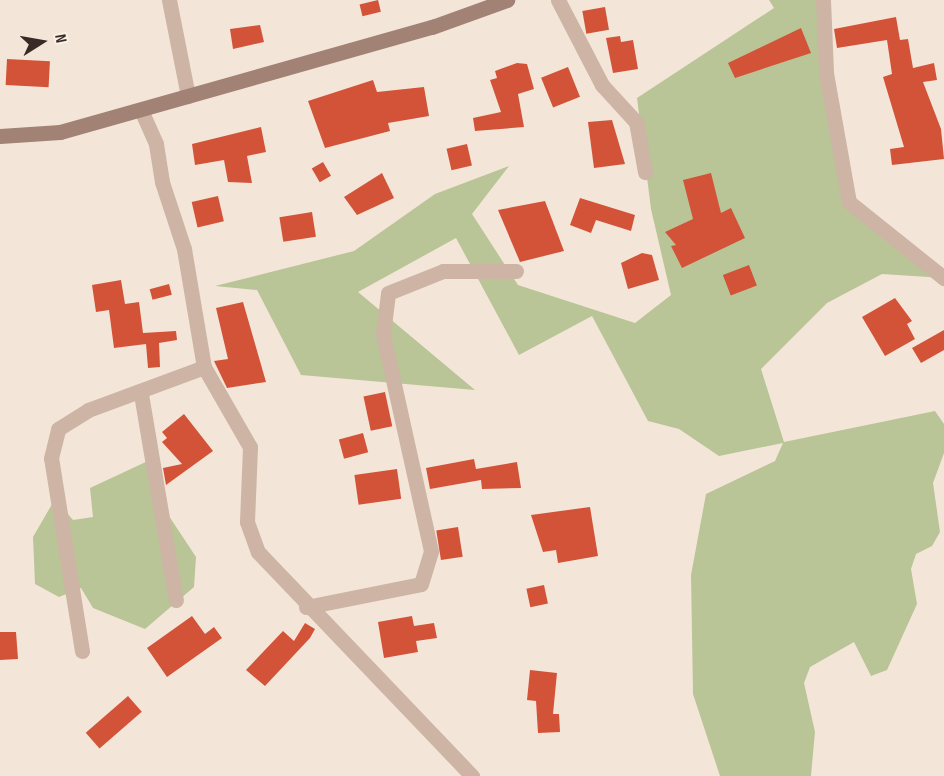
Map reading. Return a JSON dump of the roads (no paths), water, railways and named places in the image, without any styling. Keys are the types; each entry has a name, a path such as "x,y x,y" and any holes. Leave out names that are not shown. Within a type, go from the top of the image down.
{"main road":[{"path":"0,136 60,132 141,111 432,27 507,0"}],"street":[{"path":"169,0 188,96"},
{"path":"558,0 602,85 636,122 645,171"},
{"path":"823,0 826,73 849,202 944,278"},
{"path":"141,111 156,144 162,182 184,249 204,367 250,447 247,522 258,552 306,607 472,776"},
{"path":"306,607 422,584 430,551 383,334 388,293 443,271 516,271"},
{"path":"82,651 51,458 58,429 88,410 141,394 204,367"},
{"path":"141,394 176,600"}]}
